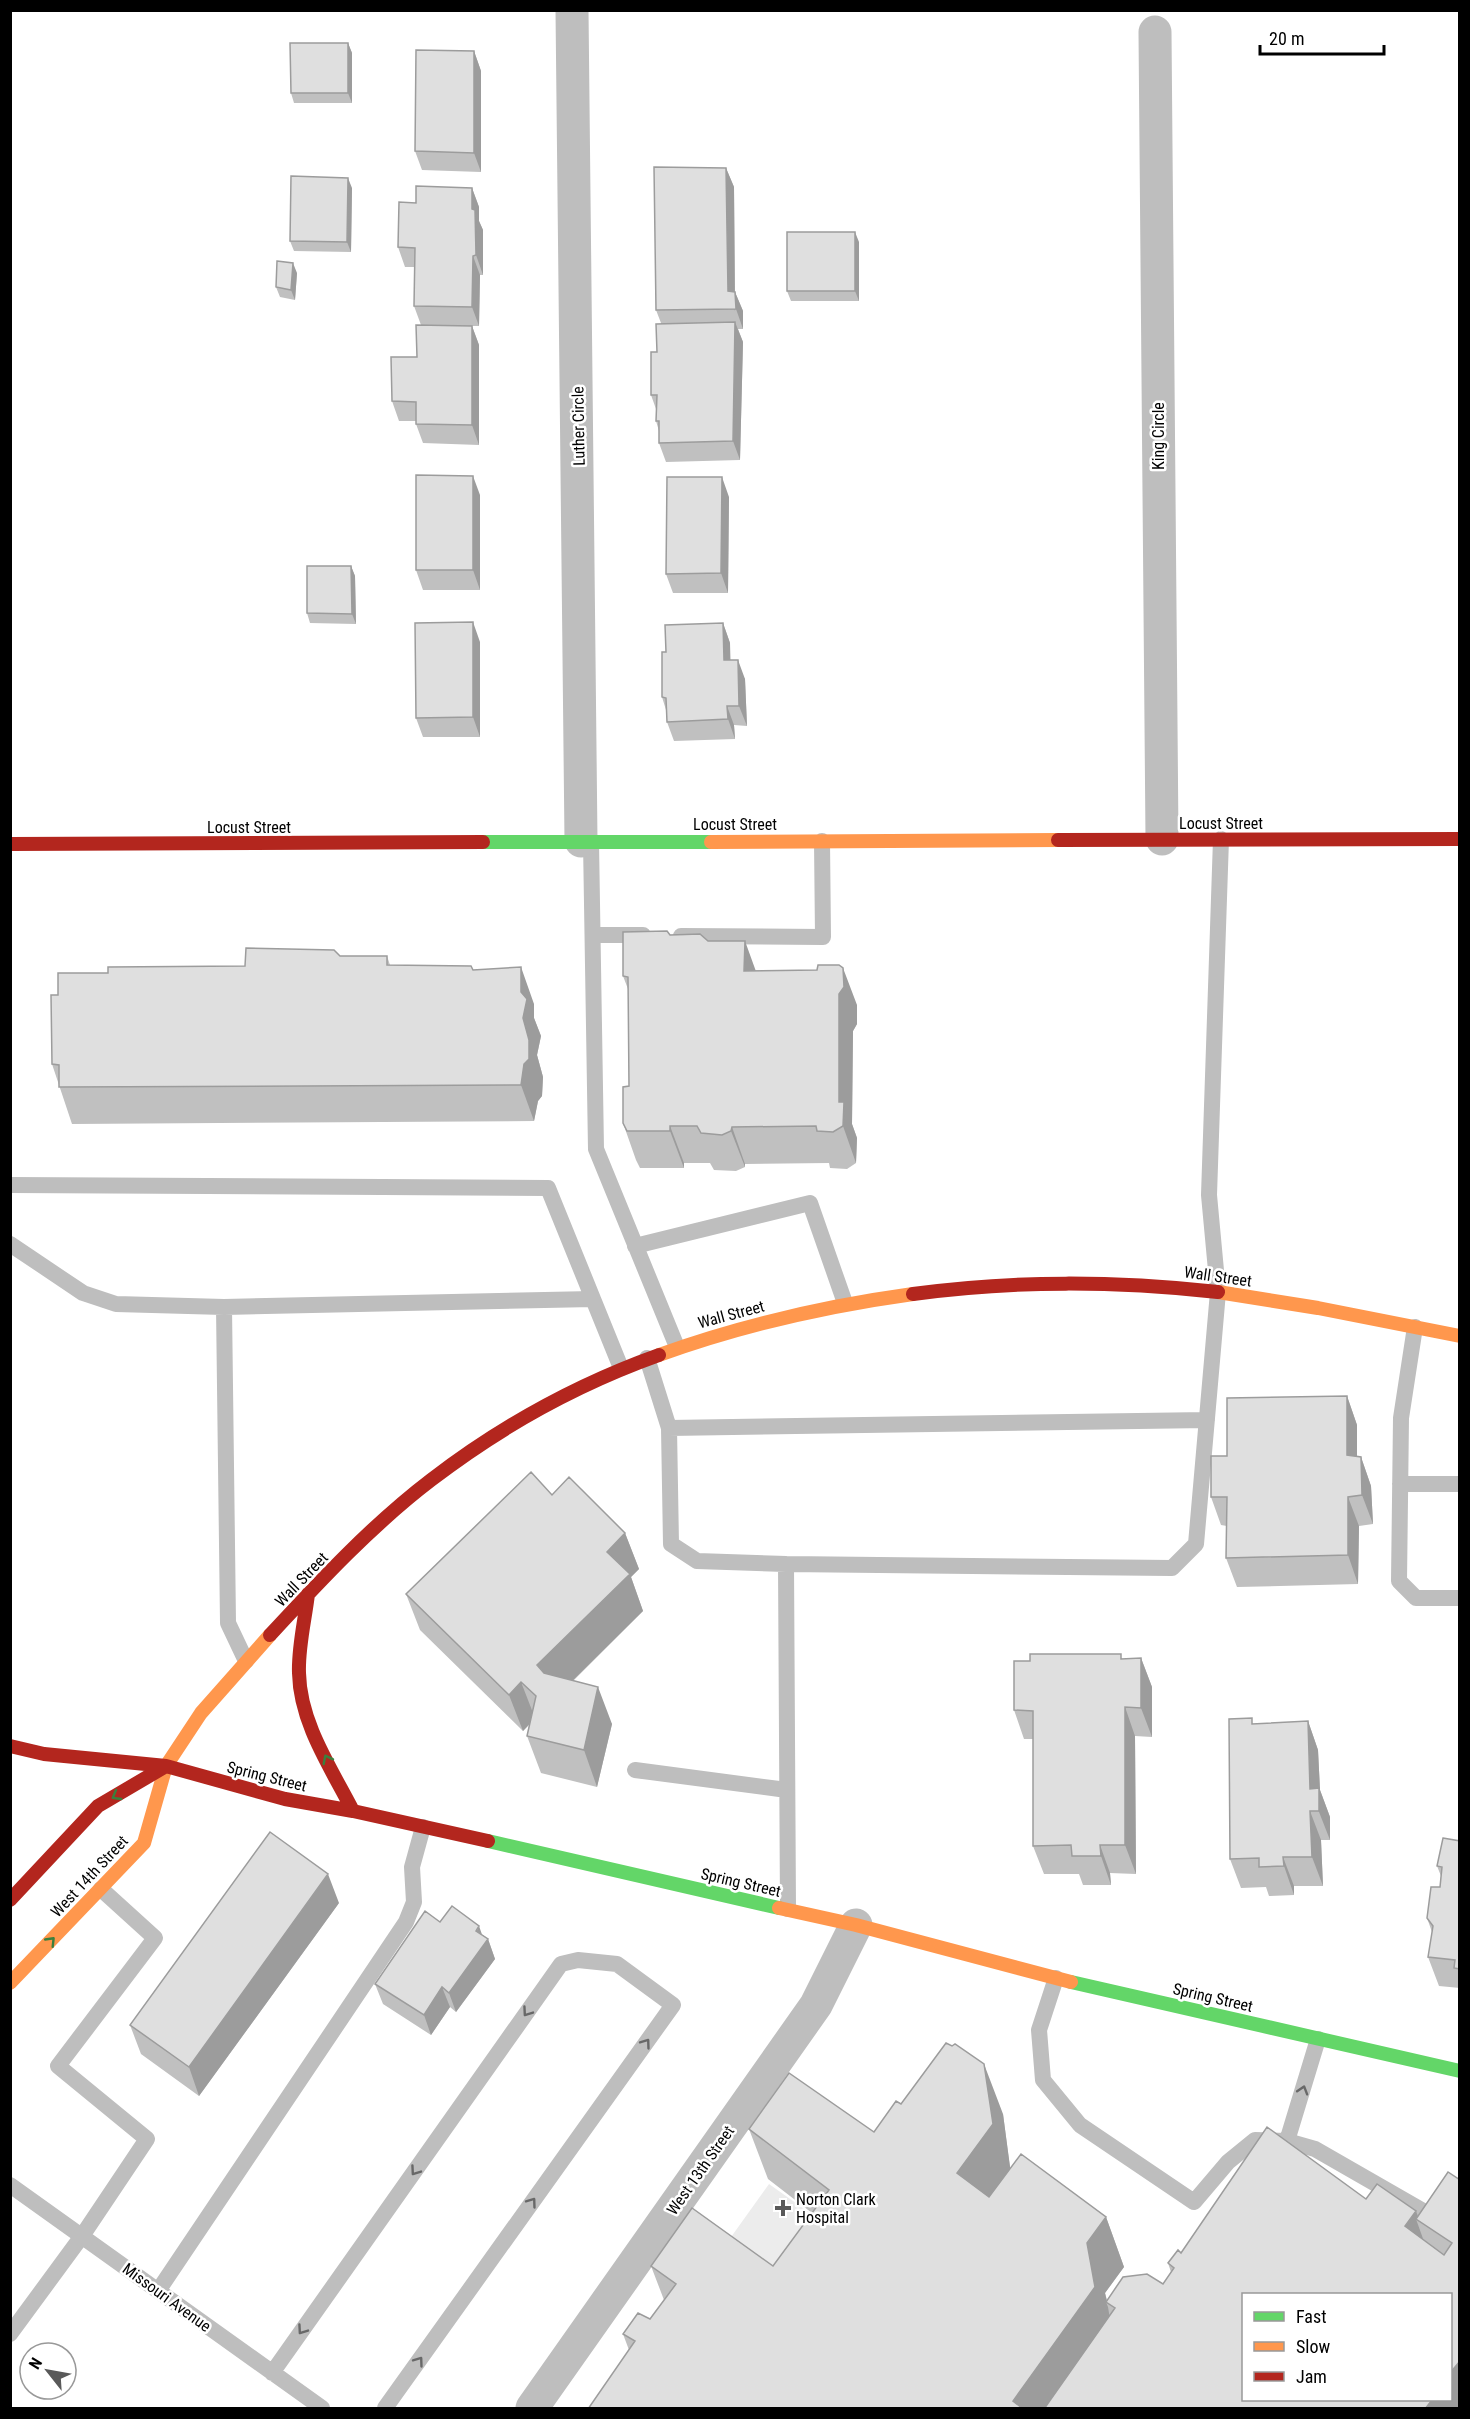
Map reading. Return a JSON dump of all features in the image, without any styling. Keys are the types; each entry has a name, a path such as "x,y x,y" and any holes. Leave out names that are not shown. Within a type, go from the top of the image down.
{"street":[{"name":"Luther Circle","path":"572,10 586,842"},
{"name":"King Circle","path":"1155,32 1161,839"},
{"name":"Locust Street","path":"10,844 1460,839"},
{"name":"Wall Street","path":"166,1767 201,1713 246,1661 308,1594 380,1523 432,1479 524,1417 621,1368 677,1347 724,1332 845,1303 963,1287 1096,1282 1218,1292 1318,1308 1460,1336"},
{"path":"308,1594 299,1675 305,1711 323,1753 354,1811"},
{"name":"Spring Street","path":"10,1746 44,1754 166,1767 285,1799 354,1811 788,1909 1056,1978 1460,2071"},
{"path":"10,1900 98,1806 166,1767"},
{"name":"West 14th Street","path":"10,1983 144,1843 166,1767"},
{"name":"West 13th Street","path":"532,2409 816,2005 856,1925"}],"lane":[{"path":"647,1358 669,1428 671,1544 697,1561 1172,1568 1196,1544 1218,1292 1209,1195 1221,839"},
{"path":"593,935 823,937 822,840"},
{"path":"586,842 593,935 596,1149 677,1347"},
{"path":"10,1185 548,1188 621,1368"},
{"path":"635,1246 810,1203 845,1303"},
{"path":"10,1244 83,1293 116,1304 224,1307 593,1299"},
{"path":"224,1307 228,1623 246,1661"},
{"path":"1414,1327 1401,1418 1399,1581 1416,1598 1460,1598"},
{"path":"669,1428 1207,1420"},
{"path":"1400,1484 1460,1484"},
{"path":"786,1564 788,1909"},
{"path":"635,1770 787,1790"},
{"path":"158,2291 406,1922 414,1902 412,1867 423,1827"},
{"path":"10,2334 82,2236 147,2139 58,2066 154,1938 101,1889"},
{"path":"272,2373 561,1964 578,1960 617,1964 673,2005 385,2409"},
{"path":"1056,1978 1039,2030 1043,2080 1080,2125 1194,2202 1228,2162 1255,2140 1287,2141 1315,2149 1437,2219 1460,2214"},
{"path":"1287,2141 1318,2039"},
{"name":"Missouri Avenue","path":"10,2185 322,2409"}],"shaded area":[{"path":"769,2184 824,2223 772,2297 716,2258"}],"building":[{"path":"290,43 348,43 348,93 291,93"},
{"path":"416,50 474,51 474,153 415,151"},
{"path":"654,167 726,168 728,291 735,292 736,309 656,310"},
{"path":"291,176 348,178 347,242 290,241"},
{"path":"416,186 472,188 476,255 473,256 472,307 414,306 415,248 398,247 399,202 416,203"},
{"path":"787,232 855,232 855,291 787,291"},
{"path":"277,261 293,263 291,290 276,287"},
{"path":"735,322 733,441 659,443 659,421 656,421 657,395 651,395 651,352 657,352 656,324"},
{"path":"416,325 472,326 472,425 416,424 416,402 392,401 391,357 417,357"},
{"path":"416,475 473,476 473,570 416,570"},
{"path":"667,477 722,477 721,573 666,574"},
{"path":"307,566 351,566 352,614 307,613"},
{"path":"473,622 473,717 416,718 415,623"},
{"path":"723,623 724,660 738,660 739,706 727,706 728,719 667,722 666,698 662,697 662,652 666,652 665,625"},
{"path":"667,931 670,935 700,934 708,941 745,941 744,971 817,970 818,965 839,965 843,968 844,987 839,994 839,1102 844,1102 843,1126 833,1132 817,1131 816,1126 732,1127 731,1131 722,1135 701,1133 697,1126 670,1126 670,1131 627,1131 623,1123 623,1087 629,1086 628,977 623,976 623,932"},
{"path":"246,948 334,950 340,956 387,956 387,965 471,966 473,970 521,967 521,992 527,999 523,1018 529,1040 529,1059 524,1064 521,1085 59,1087 59,1065 52,1064 51,995 58,995 58,973 108,973 108,967 245,966"},
{"path":"1347,1396 1347,1455 1361,1457 1362,1495 1348,1497 1348,1555 1226,1558 1227,1497 1211,1497 1211,1456 1227,1456 1227,1398"},
{"path":"531,1472 552,1495 569,1477 625,1533 607,1552 630,1574 537,1665 544,1673 598,1687 584,1750 527,1736 536,1696 521,1682 509,1695 406,1594"},
{"path":"1030,1654 1121,1654 1121,1659 1141,1658 1141,1708 1125,1707 1125,1845 1100,1845 1101,1856 1072,1856 1071,1845 1033,1846 1033,1711 1014,1710 1014,1661 1030,1661"},
{"path":"1252,1718 1252,1724 1308,1721 1310,1789 1319,1788 1319,1811 1310,1811 1312,1857 1283,1857 1284,1866 1259,1867 1259,1858 1230,1859 1229,1719"},
{"path":"270,1832 328,1874 189,2067 130,2025"},
{"path":"1443,1838 1460,1841 1460,1969 1454,1968 1455,1960 1428,1957 1433,1926 1427,1918 1431,1887 1440,1887 1442,1867 1437,1866"},
{"path":"452,1906 479,1926 476,1931 488,1939 449,1993 442,1987 424,2015 375,1984 425,1911 440,1922"},
{"name":"Norton Clark Hospital","path":"946,2043 952,2046 955,2044 984,2064 993,2124 957,2173 989,2197 1021,2154 1106,2217 1087,2243 1095,2287 1013,2401 1023,2409 588,2409 635,2341 623,2334 638,2313 650,2319 676,2284 651,2266 692,2208 773,2266 829,2190 749,2129 789,2073 874,2132 896,2101 901,2104"},
{"path":"1267,2127 1366,2199 1377,2184 1416,2211 1405,2226 1444,2255 1452,2243 1416,2219 1448,2172 1460,2180 1460,2361 1452,2371 1452,2293 1242,2293 1242,2401 1431,2401 1425,2409 1044,2409 1115,2308 1106,2302 1123,2277 1147,2274 1163,2284 1174,2268 1168,2263 1178,2250 1181,2253"}],"traffic: fast":[{"path":"483,842 711,842"},
{"path":"488,1841 779,1908"},
{"path":"1071,1982 1460,2071"}],"traffic: slow":[{"path":"711,842 1058,840"},
{"path":"1218,1292 1318,1308 1460,1336"},
{"path":"659,1355 721,1334 784,1318 848,1304 913,1294"},
{"path":"10,1983 144,1843 166,1766 201,1713 270,1635"},
{"path":"779,1908 856,1925 1071,1982"}],"traffic: jam":[{"path":"1058,840 1460,839"},
{"path":"10,844 483,842"},
{"path":"913,1294 1028,1284 1103,1284 1218,1292"},
{"path":"270,1635 367,1535 409,1497 457,1461 540,1408 599,1379 659,1355"},
{"path":"308,1594 300,1653 301,1692 318,1745 353,1811"},
{"path":"10,1746 44,1754 166,1766 285,1799 353,1811 488,1841"},
{"path":"10,1900 98,1806 166,1766"}],"place":[{"name":"Norton Clark Hospital","path":"783,2208"}]}
